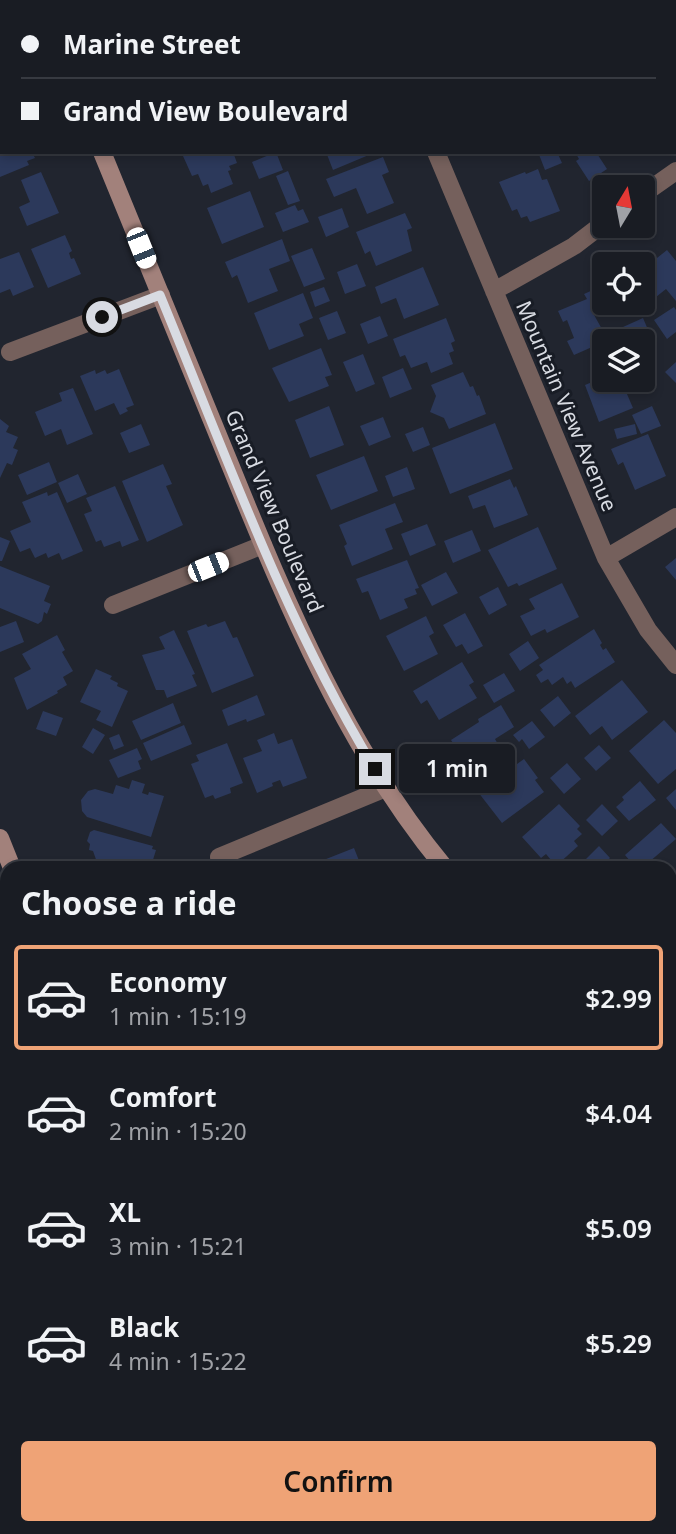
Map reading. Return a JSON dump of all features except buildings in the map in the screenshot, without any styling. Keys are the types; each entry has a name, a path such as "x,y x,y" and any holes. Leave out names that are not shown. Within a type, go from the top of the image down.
{"street":[{"name":"Grand View Boulevard","path":"103,154 263,545 313,658 340,711 386,788 440,861"},
{"name":"Mountain View Avenue","path":"437,154 606,558 648,630 676,666"},
{"path":"655,186 676,171"},
{"path":"494,291 574,246 592,232"},
{"path":"10,352 160,295"},
{"path":"606,558 676,517"},
{"path":"113,605 263,545"},
{"path":"219,857 386,788"},
{"path":"0,838 9,861"}],"route":[{"path":"102,317 160,295 263,545 313,658 340,711 375,769"}]}
